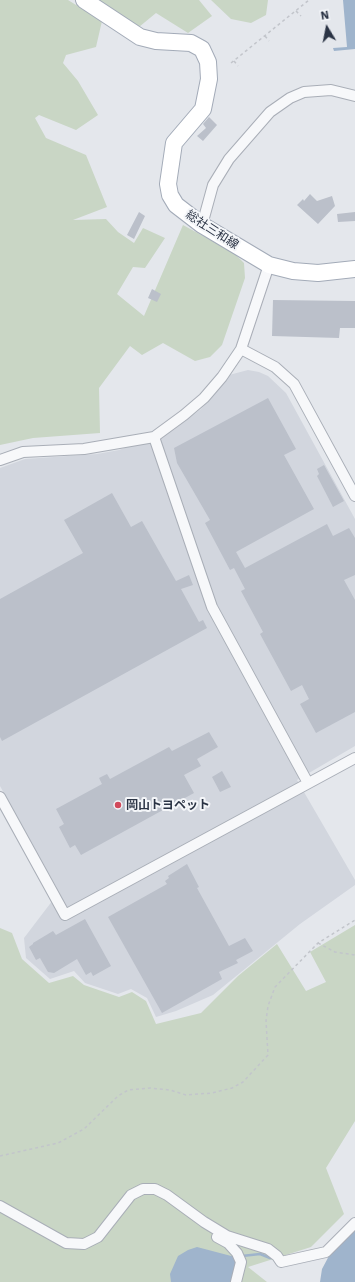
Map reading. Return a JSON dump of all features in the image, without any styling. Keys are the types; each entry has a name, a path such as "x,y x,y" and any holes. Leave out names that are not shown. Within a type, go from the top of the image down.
{"main road":[{"name":"総社三和線","path":"84,0 140,36 156,41 191,43 202,49 208,62 209,79 203,109 174,143 168,184 170,195 176,205 202,226 269,265 293,272 318,273 355,269"}],"street":[{"path":"202,226 213,185 225,166 270,112 290,98 304,92 331,90 355,96"},
{"path":"0,460 23,452 102,446 154,437 204,398 222,377 241,349 269,265"},
{"path":"241,349 275,367 294,384 355,496"},
{"path":"154,437 212,607 308,783"},
{"path":"0,797 65,915 355,758"},
{"path":"0,1206 66,1243 84,1244 98,1237 131,1195 143,1189 155,1189 167,1195 204,1222 227,1236 268,1249 279,1258 281,1262 326,1252 355,1223"},
{"path":"204,1222 204,1229 228,1243 239,1257 241,1262 236,1282"}],"path":[{"path":"231,62 310,0"},
{"path":"296,10 302,16"},
{"path":"265,36 269,41"},
{"path":"234,61 238,66"},
{"path":"0,1156 58,1143 84,1129 118,1096 128,1090 150,1088 170,1090 186,1095 212,1093 232,1088 243,1082 268,1055 266,1021 268,1006 276,987 318,943 355,920"},
{"path":"318,943 335,952 355,955"}],"shaded area":[{"path":"248,370 259,372 268,376 286,393 355,519 355,746 297,780 355,880 355,885 300,924 213,995 176,1011 156,1017 147,998 131,989 118,994 85,983 74,971 50,979 26,958 24,938 59,892 0,786 0,468 25,459 97,454 119,450 173,430 201,409 229,375"}],"green space":[{"path":"0,0 68,0 102,21 96,47 66,55 63,63 78,81 98,115 76,130 39,115 35,118 46,138 86,155 107,207 73,220 106,219 118,232 134,243 143,228 165,238 145,268 133,267 117,294 144,316 183,225 234,253 244,263 245,278 222,345 210,357 195,361 163,343 142,355 130,346 99,388 100,433 33,438 0,445"},
{"path":"98,0 199,0 212,16 188,33 156,13 139,27"},
{"path":"211,0 268,0 266,15 251,23 231,19"},
{"path":"355,925 355,1121 326,1168 344,1214 311,1247 248,1267 267,1282 0,1282 0,928 12,933 22,959 49,983 73,976 84,985 119,997 132,992 146,1001 156,1024 201,1013 238,976 277,944 306,991 326,982 310,952"}],"water":[{"path":"343,0 355,0 355,49 334,51 333,48 347,47"},
{"path":"355,1228 355,1282 320,1282 322,1269 330,1254"},
{"path":"197,1247 235,1257 237,1262 232,1282 171,1282 170,1274 178,1256"}],"building":[{"path":"209,117 217,125 203,141 197,136 206,128 203,124"},
{"path":"310,194 317,201 332,196 335,206 318,224 297,205 303,199 304,201"},
{"path":"139,212 145,216 134,239 127,235"},
{"path":"355,212 355,221 338,222 337,214"},
{"path":"152,289 161,294 157,302 148,298"},
{"path":"273,300 355,301 355,328 340,328 339,338 272,336"},
{"path":"268,398 296,449 284,455 314,509 236,552 245,568 327,524 333,536 349,528 355,538 355,575 344,580 355,600 355,712 316,733 300,704 309,699 302,685 291,691 260,634 263,632 241,591 245,589 234,568 230,570 205,523 210,520 177,463 174,448"},
{"path":"324,465 344,501 333,507 317,476 319,474 317,469"},
{"path":"112,493 131,527 142,521 176,581 189,575 193,585 181,589 199,622 203,620 207,628 2,741 0,737 0,599 83,553 64,520"},
{"path":"209,732 218,747 197,759 201,766 184,775 194,793 81,855 75,845 70,848 59,827 64,824 56,809 102,784 99,778 107,774 110,779 169,747 172,751"},
{"path":"222,771 231,787 220,792 212,777"},
{"path":"187,864 199,887 197,888 229,946 245,938 253,951 236,960 238,963 219,972 222,979 162,1013 108,917 167,884 165,881 169,878 168,876"},
{"path":"85,919 111,966 93,976 91,972 86,975 77,959 54,973 48,972 40,958 36,960 29,947 53,931 56,935"}],"waterway":[{"path":"242,1256 260,1254 273,1258"}],"place":[{"name":"岡山トヨペット","path":"118,805"}]}
